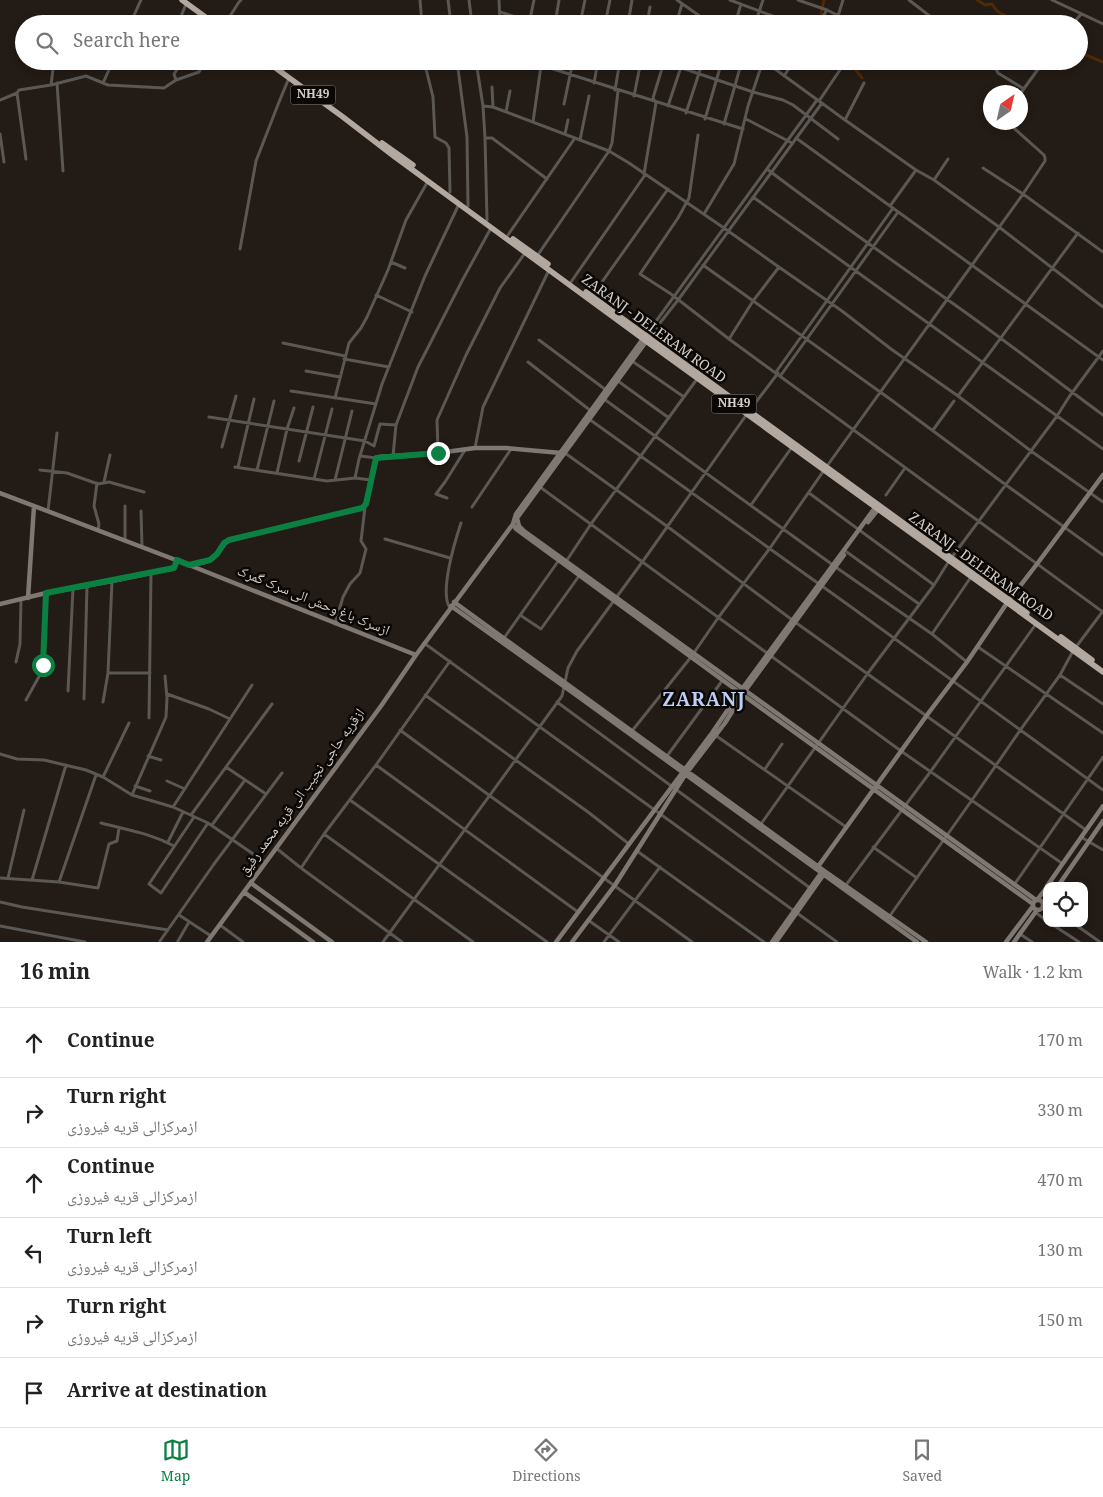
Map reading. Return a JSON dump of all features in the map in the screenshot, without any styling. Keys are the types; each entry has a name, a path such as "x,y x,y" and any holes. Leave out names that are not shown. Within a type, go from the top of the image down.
{"highway":[{"path":"184,2 203,15"},
{"name":"ZARANJ - DELERAM ROAD","path":"278,70 450,192 646,338"},
{"name":"ZARANJ - DELERAM ROAD","path":"359,128 373,141 549,270 749,412 1103,672"},
{"name":"ZARANJ - DELERAM ROAD","path":"749,412 792,447 825,469"},
{"name":"ZARANJ - DELERAM ROAD","path":"950,559 971,577 1008,601 1036,624 1103,668"}],"main road":[{"path":"614,599 522,534 516,529 515,522 516,514 618,381 646,338"},
{"path":"515,522 591,411 646,338"},
{"path":"189,565 210,560 217,554 224,543 229,540 365,507 376,458 475,448 563,453"},
{"path":"817,868 978,647 1008,601 1103,475"},
{"name":"ازسرک باغ وحش الی سرک گمرک","path":"0,493 177,560 416,655"},
{"path":"28,598 34,506"},
{"path":"556,942 654,810 674,788 714,734 742,692 878,507"},
{"path":"515,522 565,563 875,788 1035,902 1043,903"},
{"name":"ازقریه حاجی نجیب الی قریه محمد رفیق","path":"207,942 381,706 424,643 515,522"},
{"path":"0,604 174,568 177,560"},
{"path":"452,606 504,638 817,868 926,942"},
{"path":"452,606 667,756 685,772 760,824 817,868"},
{"path":"692,655 722,681 742,692"},
{"path":"572,942 615,885 661,814 674,788"},
{"path":"1050,882 1103,806"},
{"path":"1061,882 1103,821"},
{"path":"776,942 823,872"},
{"path":"772,942 823,872"},
{"path":"823,872 846,885 917,942"},
{"path":"999,877 1035,902 1036,911"},
{"path":"251,883 332,942"},
{"path":"1006,942 1043,891"},
{"path":"244,892 313,942"},
{"path":"1014,942 1036,911 1043,906"}],"street":[{"path":"134,15 141,0"},
{"path":"231,15 242,0"},
{"path":"420,0 421,15"},
{"path":"448,0 450,15"},
{"path":"469,0 471,15"},
{"path":"500,0 500,12 509,15"},
{"path":"531,15 534,0"},
{"path":"556,15 559,0"},
{"path":"582,15 585,0"},
{"path":"607,15 610,0"},
{"path":"630,15 632,0"},
{"path":"677,0 698,15"},
{"path":"730,0 772,15"},
{"path":"758,15 764,0"},
{"path":"798,0 836,15"},
{"path":"838,15 843,0"},
{"path":"909,0 928,15"},
{"path":"1052,0 1081,14"},
{"path":"180,15 184,2"},
{"path":"679,15 682,4"},
{"path":"738,15 741,4"},
{"path":"649,15 650,7"},
{"path":"824,15 827,10"},
{"path":"1088,17 1103,24"},
{"path":"51,85 53,70"},
{"path":"103,83 109,70"},
{"path":"176,80 174,74 177,70"},
{"path":"0,100 17,93 19,90 51,85 86,76 116,86 164,88 176,80 200,70"},
{"path":"426,70 432,97 436,137 446,143 449,148 450,192"},
{"path":"458,70 467,137 468,206"},
{"path":"477,70 483,106 487,220"},
{"path":"533,122 540,70"},
{"path":"554,70 743,130"},
{"path":"564,104 571,70"},
{"path":"594,83 596,70"},
{"path":"537,256 609,151 612,143 619,70"},
{"path":"634,96 639,70"},
{"path":"572,282 645,175 656,103 652,98 661,70"},
{"path":"668,106 680,70"},
{"path":"690,70 753,92 784,100 838,140"},
{"path":"686,113 700,70"},
{"path":"705,119 719,70"},
{"path":"724,124 739,70"},
{"path":"704,214 734,164 748,106 760,70"},
{"path":"776,70 999,227 1103,307"},
{"path":"784,76 788,70"},
{"path":"646,338 678,300 796,138 840,70"},
{"path":"996,70 998,73 1018,85"},
{"path":"1027,85 1038,70"},
{"path":"240,249 256,161 289,78"},
{"path":"57,83 63,171"},
{"path":"845,120 864,83"},
{"path":"492,87 493,107"},
{"path":"506,112 510,91"},
{"path":"17,93 26,159"},
{"path":"580,140 589,96"},
{"path":"646,338 674,296 806,115 819,101"},
{"path":"483,106 493,107 609,151 687,201 832,304 1103,502"},
{"path":"746,119 792,143"},
{"path":"565,134 568,120"},
{"path":"632,731 692,655 744,584 948,300 1045,161 1045,158 1035,146 1016,130"},
{"path":"0,134 4,162"},
{"path":"698,135 689,198 678,218 640,274 674,296 729,339 1103,611 1074,649 1060,675 888,918"},
{"path":"485,138 492,138 547,178"},
{"path":"508,235 575,138"},
{"path":"796,138 1103,360"},
{"path":"934,180 948,159"},
{"path":"983,168 1023,194 1103,252"},
{"path":"767,169 872,247 1001,338 1103,415"},
{"path":"778,373 826,301 868,244 916,170"},
{"path":"335,398 348,343 367,318 391,262 406,220 428,181"},
{"path":"592,296 668,189"},
{"path":"753,197 857,270 930,325 1103,449"},
{"path":"356,478 360,456 389,367 425,276 459,204"},
{"path":"383,942 562,696 568,668 577,651 643,562 749,412 806,339 898,212"},
{"path":"393,456 396,425 418,367 492,227"},
{"path":"958,396 1078,233"},
{"path":"438,453 437,420 466,355 500,288 526,252"},
{"path":"391,262 405,268"},
{"path":"703,265 1103,555"},
{"path":"729,339 753,301 779,267"},
{"path":"475,448 482,407 549,270"},
{"path":"376,295 412,312"},
{"path":"539,340 606,390"},
{"path":"282,343 389,367"},
{"path":"760,824 908,618 934,585 950,559 1103,351"},
{"path":"632,361 684,397"},
{"path":"528,362 591,411"},
{"path":"306,370 340,377"},
{"path":"565,563 591,524 699,376"},
{"path":"618,381 669,418"},
{"path":"292,391 376,404"},
{"path":"222,447 236,396"},
{"path":"254,399 236,467 314,479 356,478 371,480"},
{"path":"604,399 834,566 932,634 967,662"},
{"path":"257,470 274,401"},
{"path":"933,430 954,401"},
{"path":"277,473 294,408"},
{"path":"299,461 313,408"},
{"path":"314,479 332,409"},
{"path":"335,480 352,411"},
{"path":"209,417 365,441 374,446 380,424 396,425"},
{"path":"589,419 1103,790"},
{"path":"48,511 57,433"},
{"path":"752,505 792,447"},
{"path":"472,507 510,449"},
{"path":"446,498 436,494 465,450"},
{"path":"563,453 1086,830"},
{"path":"104,482 110,455"},
{"path":"360,456 376,458"},
{"path":"886,495 906,468"},
{"path":"40,470 67,473 100,484 109,482 144,492"},
{"path":"96,483 94,506 99,524 98,530"},
{"path":"540,487 901,751 1063,864"},
{"path":"809,493 934,585"},
{"path":"125,541 126,506"},
{"path":"335,624 343,597 350,584 360,573 366,549 361,541 365,507"},
{"path":"141,511 142,547"},
{"path":"452,606 447,602 447,579 450,558 461,523"},
{"path":"384,539 450,558"},
{"path":"845,551 919,604"},
{"path":"504,638 558,560"},
{"path":"149,718 151,572"},
{"path":"520,615 540,629 579,576"},
{"path":"932,634 971,577"},
{"path":"103,702 108,673 112,581"},
{"path":"84,699 87,586"},
{"path":"68,690 73,588"},
{"path":"26,700 41,673 44,663 46,593"},
{"path":"16,662 20,644 21,600"},
{"path":"846,885 931,771 1036,624"},
{"path":"424,643 837,942"},
{"path":"978,647 1103,733"},
{"path":"301,868 450,661"},
{"path":"108,673 150,673"},
{"path":"1060,675 1103,704"},
{"path":"132,795 166,717 167,694 165,676"},
{"path":"667,756 722,681"},
{"path":"172,808 252,685"},
{"path":"167,694 209,709 230,719"},
{"path":"425,695 630,844"},
{"path":"557,702 811,888"},
{"path":"244,780 161,893 149,884 226,767 272,704"},
{"path":"102,777 129,723"},
{"path":"400,730 692,942"},
{"path":"714,734 846,827"},
{"path":"764,769 782,744"},
{"path":"0,754 17,758 44,760 86,770 132,795 183,812 210,824 265,862"},
{"path":"148,756 161,760"},
{"path":"1014,886 1103,758"},
{"path":"32,880 66,765"},
{"path":"376,765 579,913"},
{"path":"226,767 266,794"},
{"path":"160,941 282,773"},
{"path":"59,882 96,775"},
{"path":"167,781 184,789"},
{"path":"135,786 150,791"},
{"path":"350,800 547,942"},
{"path":"8,878 24,810"},
{"path":"168,843 183,812"},
{"path":"101,823 145,833 174,846"},
{"path":"0,878 59,882 98,888 109,844 117,841 119,828"},
{"path":"324,834 474,942"},
{"path":"1081,837 1103,850"},
{"path":"873,847 917,878"},
{"path":"276,848 402,942"},
{"path":"636,851 764,942"},
{"path":"604,942 660,867"},
{"path":"0,902 168,930"},
{"path":"1036,911 1043,917"},
{"path":"179,915 211,936"},
{"path":"588,920 619,942"},
{"path":"178,941 189,922"},
{"path":"219,924 243,942"},
{"path":"0,926 85,942"},
{"path":"1056,927 1079,942"},
{"path":"1079,927 1100,942"},
{"path":"1020,934 1032,942"}],"waterway":[{"path":"822,15 824,0"},
{"path":"977,0 985,5 992,4 997,11 1004,15"},
{"path":"1088,56 1103,62"},
{"path":"856,70 862,78"}],"district":[{"name":"ZARANJ","path":"704,702"}],"route":[{"path":"43,665 46,593 174,568 177,560 189,565 206,562 214,558 224,543 229,540 365,507 376,458 438,453"}]}
